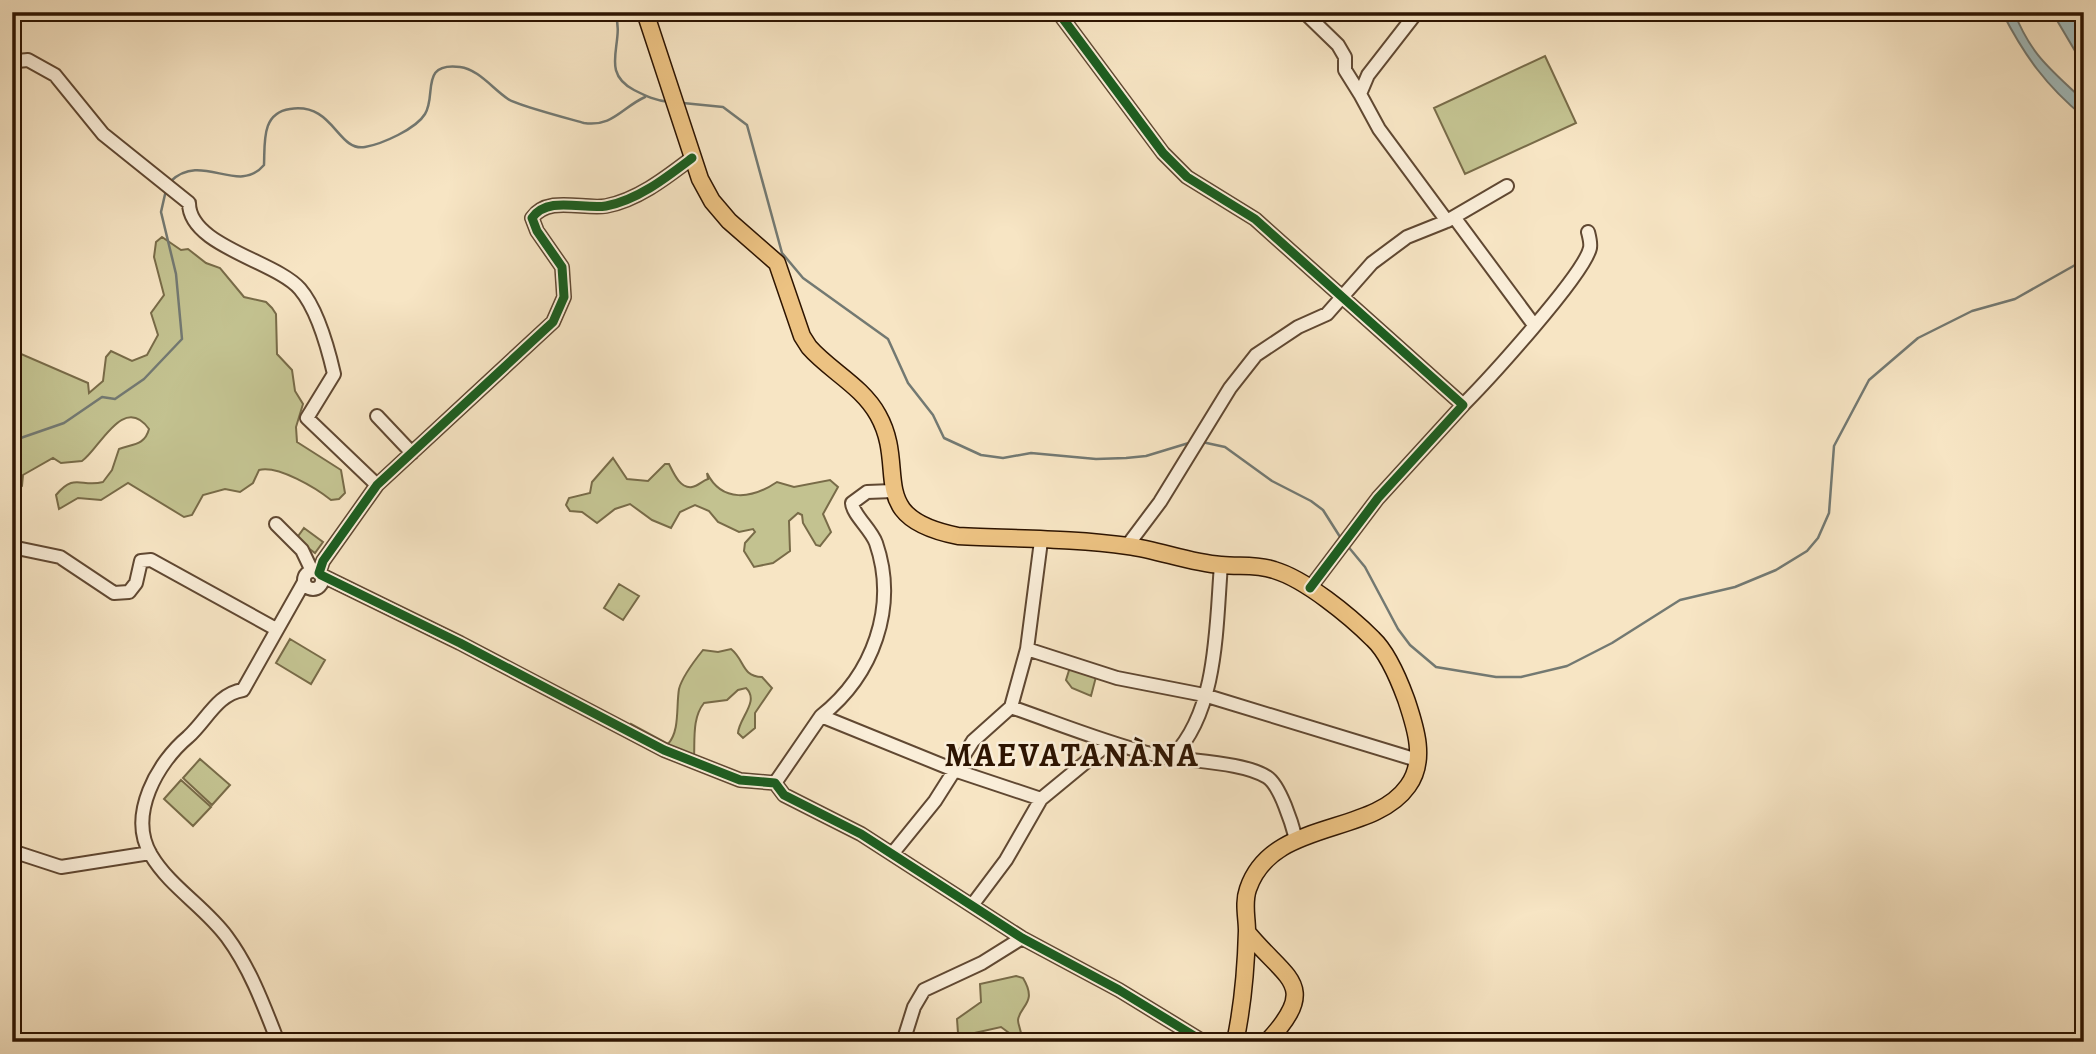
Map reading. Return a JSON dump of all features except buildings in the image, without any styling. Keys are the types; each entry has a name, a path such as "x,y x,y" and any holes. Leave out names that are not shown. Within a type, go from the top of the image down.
{"main road":[{"path":"645,12 692,158 712,201 777,263 802,336 809,347 871,403 880,417 887,438 893,491 900,505 917,522 934,531 958,536 1127,545 1221,565 1252,565 1275,570 1310,588 1375,640 1385,657 1404,693 1418,736 1417,760 1408,786 1394,799 1360,818 1296,839 1273,853 1252,878 1246,899 1247,932 1242,1000 1235,1042"},
{"path":"1247,932 1284,971 1294,989 1294,1009 1267,1042"}],"street":[{"path":"1058,12 1140,124 1187,177 1255,219 1463,405"},
{"path":"1304,12 1338,45 1345,57 1345,70 1379,129 1534,325"},
{"path":"1360,94 1368,75 1418,12"},
{"path":"12,65 29,60 55,75 103,134 189,203 189,214 197,225 210,236 300,289 326,340 334,374 307,418 377,485"},
{"path":"278,1042 253,982 226,936 177,886 150,853 144,825 149,788 181,743 229,692 243,690 250,681 276,629 377,485 466,400 529,346 561,310 565,289 562,268 537,231 533,218 536,213 564,205 593,207 615,203 654,186 692,158"},
{"path":"1127,545 1191,455 1230,388 1256,355 1298,327 1327,314 1372,263 1407,237 1450,219 1507,186"},
{"path":"1310,588 1352,532 1419,452 1511,355 1590,249 1588,232"},
{"path":"377,416 412,453"},
{"path":"775,783 821,716 850,684 879,636 883,618 884,580 876,543 868,526 853,511 852,503 867,492 893,491"},
{"path":"276,524 302,550 312,580"},
{"path":"892,854 935,801 973,741 1011,707 1027,649 1041,541"},
{"path":"12,547 60,557 114,593 129,592 136,583 141,561 151,560 276,629"},
{"path":"1173,756 1184,745 1212,673 1221,565"},
{"path":"312,580 348,586 664,750 740,780 775,783 785,795 833,818 973,904 1022,938 1119,990 1204,1042"},
{"path":"1027,649 1117,678 1204,695 1417,760"},
{"path":"1011,707 1109,743 1199,763 1244,767 1268,777 1287,811 1296,839"},
{"path":"821,716 954,770 1041,799"},
{"path":"973,904 1006,860 1041,799 1109,743"},
{"path":"12,851 61,867 150,853"},
{"path":"903,1042 914,1007 924,990 982,963 1022,938"}],"shaded area":[{"path":"1545,56 1576,123 1465,174 1434,108"},
{"path":"162,237 181,250 188,249 206,263 220,268 244,297 266,302 272,308 276,314 277,354 292,370 295,391 303,404 296,427 297,442 341,470 345,493 339,499 331,500 286,474 267,469 259,470 253,483 240,492 225,489 203,495 192,515 184,517 128,483 101,500 78,498 59,509 56,495 63,488 73,482 103,482 112,470 119,449 145,438 149,429 139,420 130,417 112,427 82,461 61,463 53,458 23,475 22,486 12,494 12,350 88,383 89,393 103,381 106,357 111,351 132,361 147,355 158,335 151,313 164,295 154,257 156,242"},
{"path":"613,458 627,479 648,481 665,464 669,464 678,479 688,487 708,479 707,473 721,489 738,495 758,492 777,482 794,487 830,480 838,487 823,514 831,532 820,546 816,545 803,523 802,515 798,513 789,521 790,551 773,563 754,567 744,551 745,543 755,532 753,529 739,532 718,522 709,511 695,505 680,512 671,528 652,520 630,504 615,509 597,523 582,512 570,511 566,505 569,498 590,493 592,482"},
{"path":"304,528 323,542 315,553 296,539"},
{"path":"619,584 639,596 623,620 604,608"},
{"path":"290,639 325,660 311,684 276,663"},
{"path":"731,649 750,674 762,677 772,688 755,713 755,728 743,738 738,733 739,727 751,698 746,688 738,690 727,700 704,703 696,722 694,758 628,732 631,724 668,744 676,726 679,689 689,669 703,650 718,652"},
{"path":"1071,664 1097,673 1091,696 1072,688 1066,680"},
{"path":"200,759 230,785 212,805 183,778"},
{"path":"181,780 211,807 193,826 164,799"},
{"path":"1016,976 1023,978 1029,993 1018,1020 1021,1037 1016,1038 1001,1027 970,1034 958,1033 957,1019 981,1002 980,984"}],"water":[{"path":"2002,12 2014,12 2035,51 2084,101 2084,117 2058,94 2037,69"},
{"path":"2052,12 2084,12 2084,66"}],"waterway":[{"path":"615,12 618,35 615,56 617,74 634,90 670,102"},
{"path":"171,181 183,173 195,170 231,176 254,173 264,165 266,130 269,123 274,116 290,109 305,109 316,113 356,147 380,143 421,120 428,106 434,75 447,67 473,71 513,102 584,123 610,119 645,97"},
{"path":"683,103 723,107 747,125 782,253 803,278 888,339 908,383 933,415 944,438 981,455 1003,458 1031,453 1096,459 1126,458 1146,456 1192,442"},
{"path":"12,441 64,423 102,397 115,399 144,379 182,339 176,274 161,212 166,190"},
{"path":"1346,544 1365,567 1398,629 1410,645 1436,667 1496,677 1521,677 1567,666 1612,643 1680,600 1735,587 1776,570 1807,551 1818,538 1829,513 1834,446 1869,380 1918,338 1972,311 2015,299 2084,260"},
{"path":"1202,442 1225,447 1272,481 1311,501 1323,510 1342,540"}],"cycle path":[{"path":"1058,12 1163,153 1187,177 1255,219 1463,405 1378,498 1310,588"},
{"path":"319,573 323,561 377,485 553,322 564,297 562,267 537,231 532,218 539,211 557,205 597,207 629,199 652,187 692,158"},
{"path":"321,575 460,643 664,750 740,780 775,783 784,795 861,834 1022,938 1119,990 1204,1042"}],"district":[{"name":"MAEVATANÀNA","path":"1072,754"}]}
